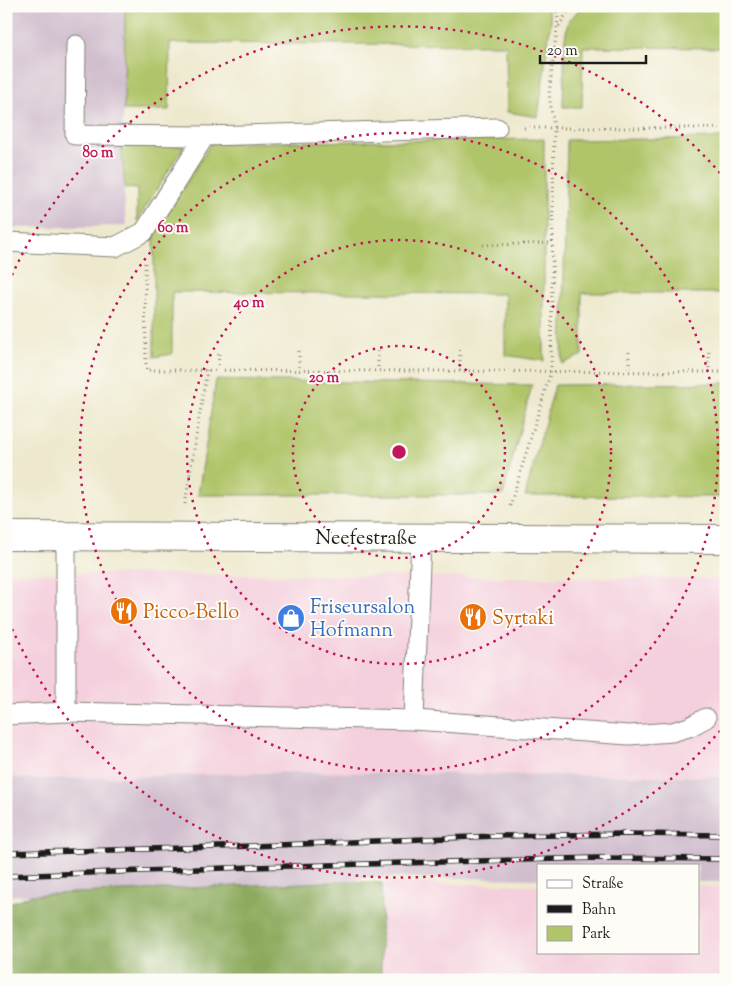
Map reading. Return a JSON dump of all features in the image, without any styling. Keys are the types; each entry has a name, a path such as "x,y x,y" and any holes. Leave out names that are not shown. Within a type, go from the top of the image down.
{"street":[{"name":"Neefestraße","path":"6,536 726,539"}],"lane":[{"path":"76,45 75,135 205,136 497,128"},
{"path":"6,242 115,246 144,232 205,136"},
{"path":"66,536 66,712"},
{"path":"414,720 421,538"},
{"path":"6,715 66,712 414,720 629,734 672,732 689,728 706,718"}],"path":[{"path":"500,538 551,372 554,128 549,94 558,19 556,6"},
{"path":"557,28 572,6"},
{"path":"497,128 726,128"},
{"path":"144,232 146,370 726,372"},
{"path":"483,245 552,243"},
{"path":"460,350 460,371"},
{"path":"218,370 219,351"},
{"path":"299,351 299,370"},
{"path":"378,351 378,371"},
{"path":"629,352 629,372"},
{"path":"709,352 709,372"},
{"path":"179,537 207,370"}],"shaded area":[{"path":"6,6 125,6 124,110 121,144 126,226 6,228"},
{"path":"6,573 726,579 726,777 294,772 52,779 6,778"},
{"path":"294,772 726,777 726,882 700,882 700,864 537,864 537,879 365,877 349,881 6,896 6,778 52,779"},
{"path":"382,883 537,885 537,954 700,954 700,886 726,887 726,980 381,980"}],"green space":[{"path":"125,6 547,6 551,20 538,117 507,112 506,45 170,43 169,110 124,110"},
{"path":"582,6 726,6 726,48 583,47 582,107 563,107 565,38 568,22"},
{"path":"726,138 726,293 582,293 582,355 562,364 567,140"},
{"path":"544,139 544,361 505,355 505,294 172,292 172,354 154,357 154,235 211,143"},
{"path":"121,144 184,146 137,221 137,189 125,188"},
{"path":"216,380 532,385 503,495 198,495"},
{"path":"726,383 726,497 525,496 555,385"},
{"path":"349,881 382,883 381,980 6,980 6,904 31,895"}],"railway":[{"path":"6,853 254,846 496,836 726,835"},
{"path":"6,876 597,858 726,859"}],"place":[{"name":"Picco-Bello","path":"124,611"},
{"name":"Syrtaki","path":"473,617"},
{"name":"Friseursalon Hofmann","path":"291,618"}]}
